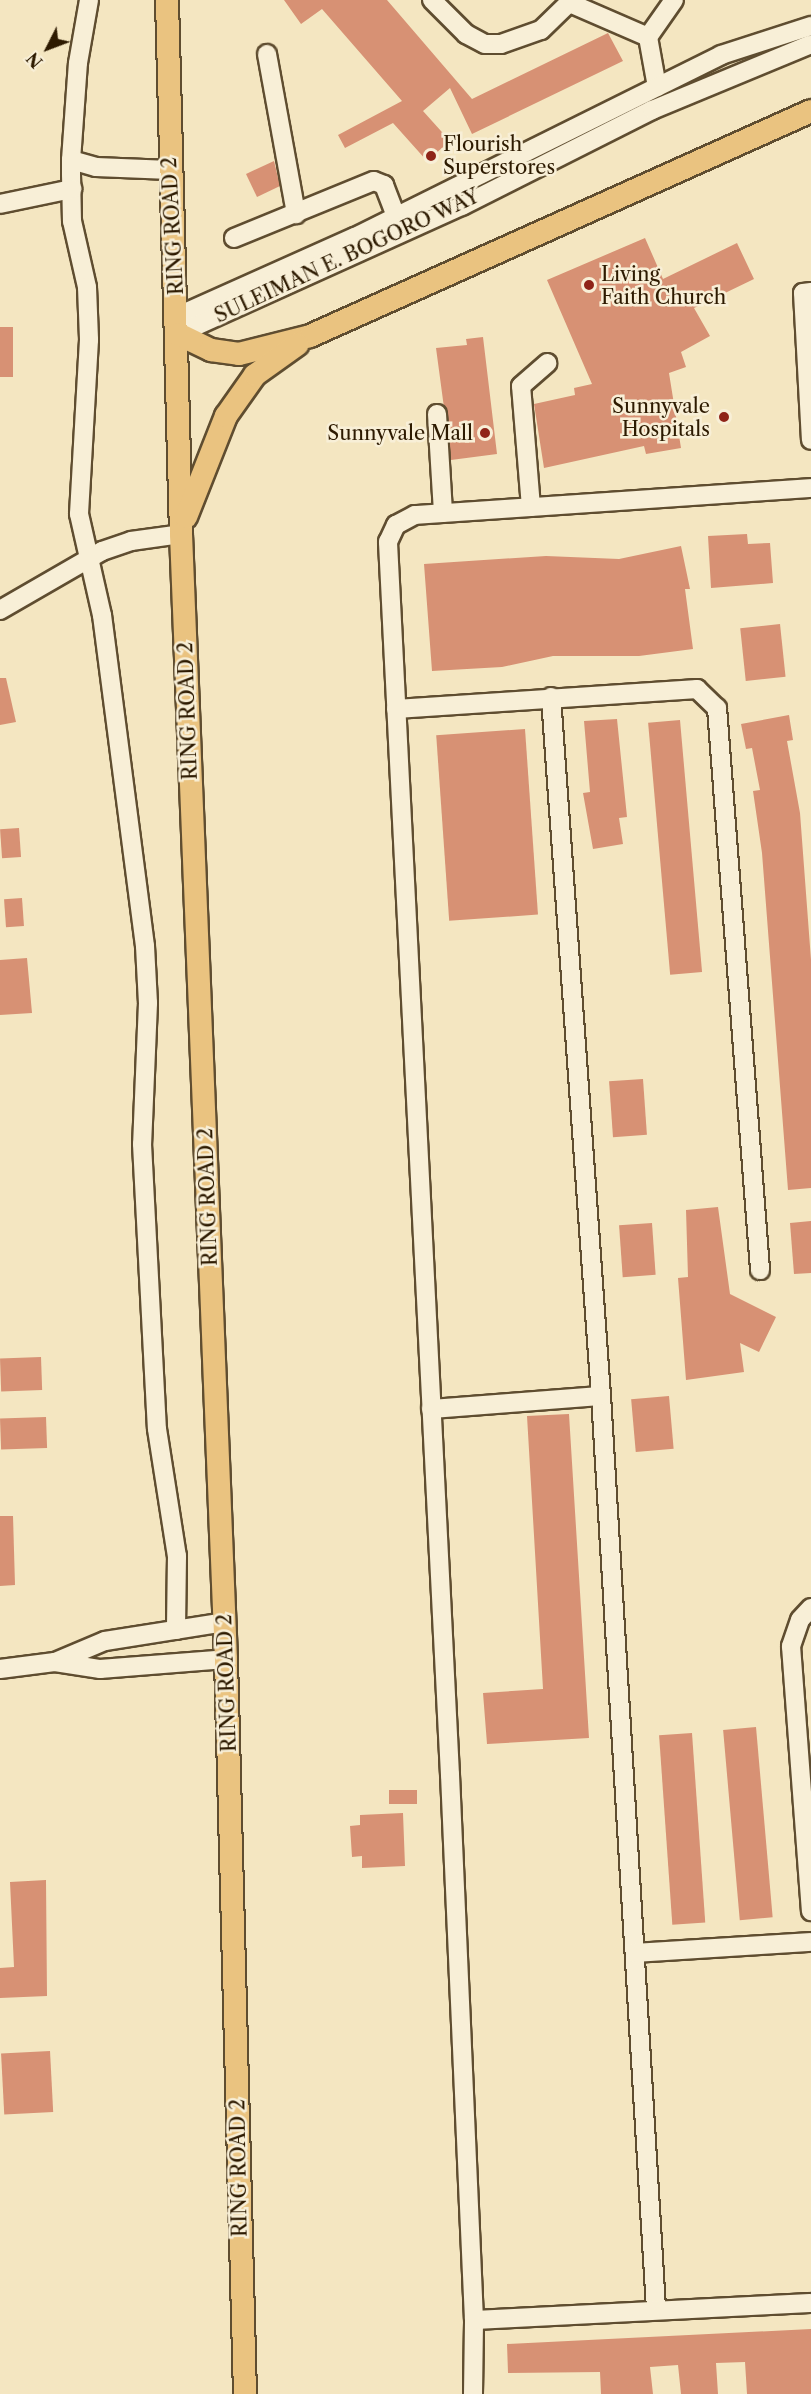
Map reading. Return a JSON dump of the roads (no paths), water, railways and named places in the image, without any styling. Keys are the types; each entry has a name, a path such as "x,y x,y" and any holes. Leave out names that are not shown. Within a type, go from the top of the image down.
{"main road":[{"name":"RING ROAD 2","path":"169,1 170,170 178,325 181,531 225,1622 245,2394"},
{"path":"178,325 211,350 239,354 310,336 811,111"},
{"path":"181,531 226,416 255,375 310,336"}],"street":[{"path":"89,0 78,63 71,160 72,221 87,287 79,514 90,559 121,744 145,946 148,1003 142,1144 157,1429 177,1556 176,1630"},
{"path":"432,0 466,34 485,44 522,41 541,30 572,2 648,37"},
{"path":"657,87 648,37 674,0"},
{"name":"SULEIMAN E. BOGORO WAY","path":"178,325 657,87 740,48 771,36 811,26"},
{"path":"771,36 776,57"},
{"name":"SULEIMAN E. BOGORO WAY","path":"178,325 462,206 652,110 746,69 811,44"},
{"path":"740,48 746,69"},
{"path":"267,54 296,214"},
{"path":"71,160 96,167 170,170"},
{"path":"234,238 374,181 384,185 396,216"},
{"path":"0,204 72,189"},
{"path":"811,292 803,293 811,440"},
{"path":"531,507 521,386 547,363"},
{"path":"437,414 443,513"},
{"path":"473,2394 474,2320 388,542 396,525 415,515 811,488"},
{"path":"0,610 90,559 131,541 181,531"},
{"path":"396,709 697,689 717,708 760,1270"},
{"path":"551,698 601,1396 656,2308"},
{"path":"431,1409 601,1396"},
{"path":"811,1608 800,1620 791,1646 811,1911"},
{"path":"0,1669 56,1662 105,1641 225,1622"},
{"path":"56,1662 100,1669 226,1659"},
{"path":"635,1953 811,1942"},
{"path":"474,2320 656,2308 811,2303"}],"place":[{"name":"Flourish Superstores","path":"431,156"},
{"name":"Living Faith Church","path":"589,285"},
{"name":"Sunnyvale Hospitals","path":"724,417"},
{"name":"Sunnyvale Mall","path":"485,433"}]}
